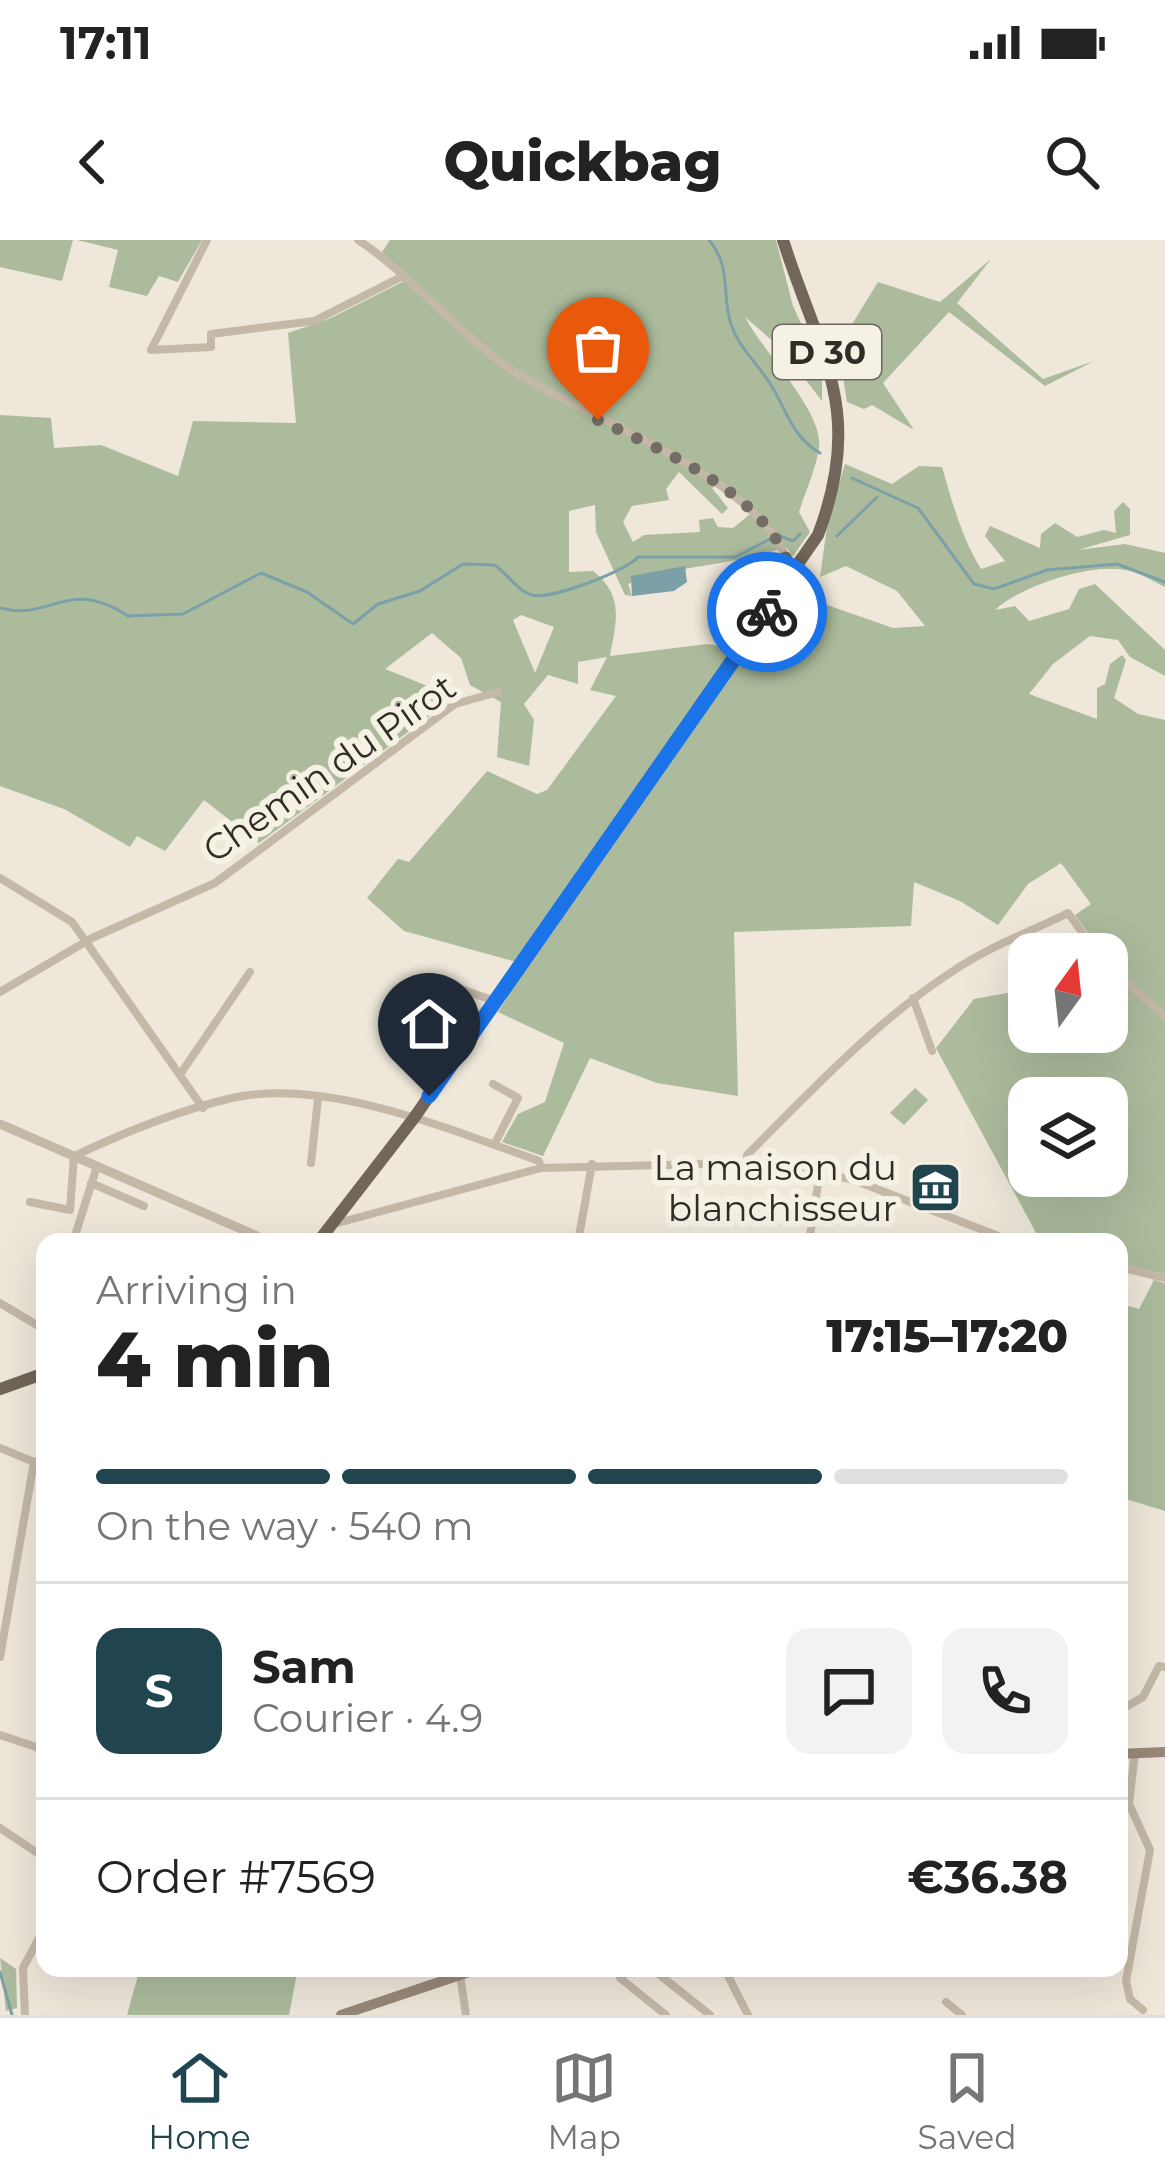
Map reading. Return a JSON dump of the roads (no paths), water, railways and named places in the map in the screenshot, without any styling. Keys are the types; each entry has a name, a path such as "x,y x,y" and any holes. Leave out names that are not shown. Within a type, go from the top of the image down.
{"main road":[{"name":"D 30","path":"738,657 779,610 814,555 837,460 836,389 783,240"},
{"name":"D 30","path":"324,1233 414,1118 738,657 792,578 795,562 815,540"},
{"path":"0,1389 36,1376"},
{"path":"1128,1751 1165,1752"},
{"path":"341,2015 444,1977"}],"street":[{"path":"207,240 151,350 211,347 211,334 314,321 403,276"},
{"path":"358,240 499,362 598,420 691,462 766,528 779,549 795,562 779,610"},
{"name":"Chemin du Pirot","path":"0,992 86,942 215,883 455,704 498,692"},
{"path":"0,878 66,917 203,1108"},
{"path":"1028,933 1068,914 1082,933"},
{"path":"747,1163 747,1155 804,1098 913,998 969,961 1008,942"},
{"path":"182,1073 250,972"},
{"path":"429,978 496,1001"},
{"path":"1128,983 1165,1016"},
{"path":"913,998 932,1051"},
{"path":"493,1084 518,1097 494,1145"},
{"path":"74,1156 203,1108 262,1095 318,1098 414,1118 538,1161 541,1168"},
{"path":"310,1162 318,1098"},
{"path":"0,1124 250,1233"},
{"path":"30,1202 70,1210 74,1156"},
{"path":"333,1224 541,1168 747,1163 820,1171 989,1233"},
{"path":"580,1233 592,1164"},
{"path":"76,1233 97,1166"},
{"path":"810,1233 820,1171"},
{"path":"91,1183 144,1206"},
{"path":"230,1224 245,1233"},
{"path":"1128,1269 1165,1278"},
{"path":"0,1304 36,1325"},
{"path":"0,1448 36,1463"},
{"path":"0,1658 36,1484"},
{"path":"1128,1706 1144,1696 1159,1666 1165,1667"},
{"path":"0,1735 36,1747"},
{"path":"1128,1970 1150,1850 1129,1804 1135,1751"},
{"path":"0,1828 36,1852"},
{"path":"25,2015 23,1968 36,1944"},
{"path":"461,1977 466,2015"},
{"path":"621,1977 666,2015"},
{"path":"662,1977 710,2015"},
{"path":"729,1977 748,2015"},
{"path":"1127,1977 1130,1999 1143,2010"},
{"path":"946,2002 962,2015"}],"water":[{"path":"685,566 687,582 674,591 632,596 631,576"}],"waterway":[{"path":"709,240 720,259 730,321 738,339 796,431 820,453"},
{"path":"852,478 918,508 974,584 994,589 1047,570 1117,564 1165,582"},
{"path":"837,536 877,497"},
{"path":"780,536 793,541 800,534"},
{"path":"0,608 33,610 89,600 128,616 183,614 261,573 307,592 353,624 378,604 420,591 463,564 495,565 522,590 542,595 589,583 638,557 735,557 770,539"},
{"path":"0,1972 12,2015"}],"place":[{"name":"La maison du blanchisseur","path":"936,1188"}]}
